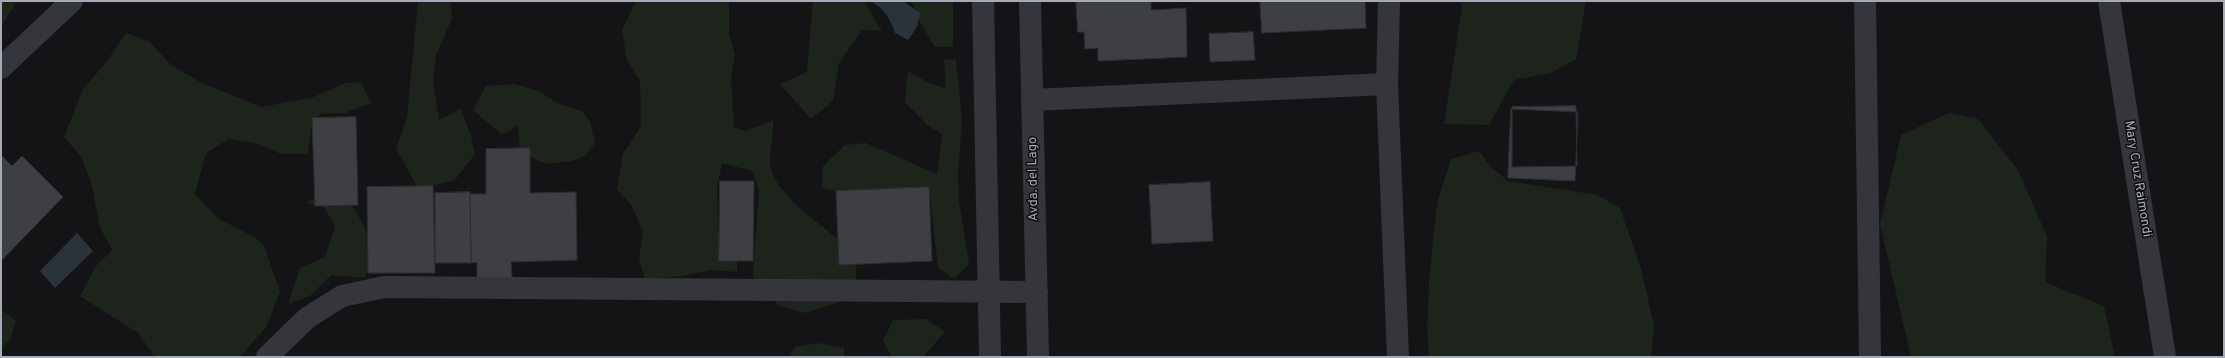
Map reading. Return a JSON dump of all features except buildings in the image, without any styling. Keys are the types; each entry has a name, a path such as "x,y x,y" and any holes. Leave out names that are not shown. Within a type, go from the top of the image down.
{"street":[{"path":"1,68 72,1"},
{"path":"983,1 990,357"},
{"name":"Avda. del Lago","path":"1030,1 1038,357"},
{"path":"1389,1 1387,84 1398,357"},
{"path":"1865,1 1870,357"},
{"name":"Mary Cruz Raimondi","path":"2109,1 2165,357"},
{"path":"1032,100 1387,84"},
{"path":"267,357 307,318 342,296 384,287 1037,292"}],"shaded area":[{"path":"1,1 17,1 1,27"},
{"path":"418,1 450,1 452,19 436,55 433,82 439,120 461,109 471,136 475,154 454,181 418,188 396,149 407,117"},
{"path":"636,1 729,1 729,33 735,55 731,77 734,127 746,131 773,120 770,163 772,174 778,184 797,205 838,239 839,265 856,265 856,291 834,304 805,313 779,306 753,276 759,189 752,171 722,163 717,189 718,229 737,255 737,272 711,270 683,276 645,279 639,259 643,232 632,206 617,189 623,154 641,126 640,81 627,61 622,30"},
{"path":"813,1 864,1 882,31 862,30 839,63 833,101 811,119 780,84 807,72"},
{"path":"870,1 903,1 920,13 917,27 908,40 895,33 883,10"},
{"path":"911,1 953,1 953,47 935,47 921,24"},
{"path":"1461,1 1586,1 1576,59 1551,73 1514,80 1489,125 1444,124 1462,7"},
{"path":"126,33 149,41 171,65 202,83 261,107 311,98 346,83 361,82 371,103 345,113 320,114 311,128 308,154 281,154 258,144 229,139 206,153 195,194 218,218 256,238 264,246 280,291 267,326 240,357 155,357 138,333 80,296 96,266 112,250 100,228 92,186 82,158 64,137 83,89 104,65"},
{"path":"944,59 956,60 962,119 958,176 959,201 969,264 954,279 938,268 929,187 836,191 822,188 823,166 845,145 866,143 937,174 942,134 927,125 905,102 908,71 925,81 946,89"},
{"path":"514,84 539,91 557,103 582,111 590,122 595,143 586,155 573,161 547,164 520,153 518,126 502,135 473,110 486,86"},
{"path":"1949,113 1978,119 2018,170 2047,236 2045,282 2104,306 2115,357 1911,357 1880,224 1901,135"},
{"path":"1479,151 1490,166 1508,181 1598,195 1620,208 1641,268 1654,326 1651,357 1429,357 1427,329 1429,281 1437,203 1451,159"},
{"path":"318,196 352,205 363,224 375,254 365,278 331,275 310,296 288,304 300,268 325,257 335,226 324,207 306,203"},
{"path":"77,233 93,251 55,288 40,271"},
{"path":"1,309 16,321 10,340 1,348"},
{"path":"926,319 945,332 923,357 892,357 883,341 893,320"},
{"path":"818,343 844,348 844,357 789,357 795,347"}]}
